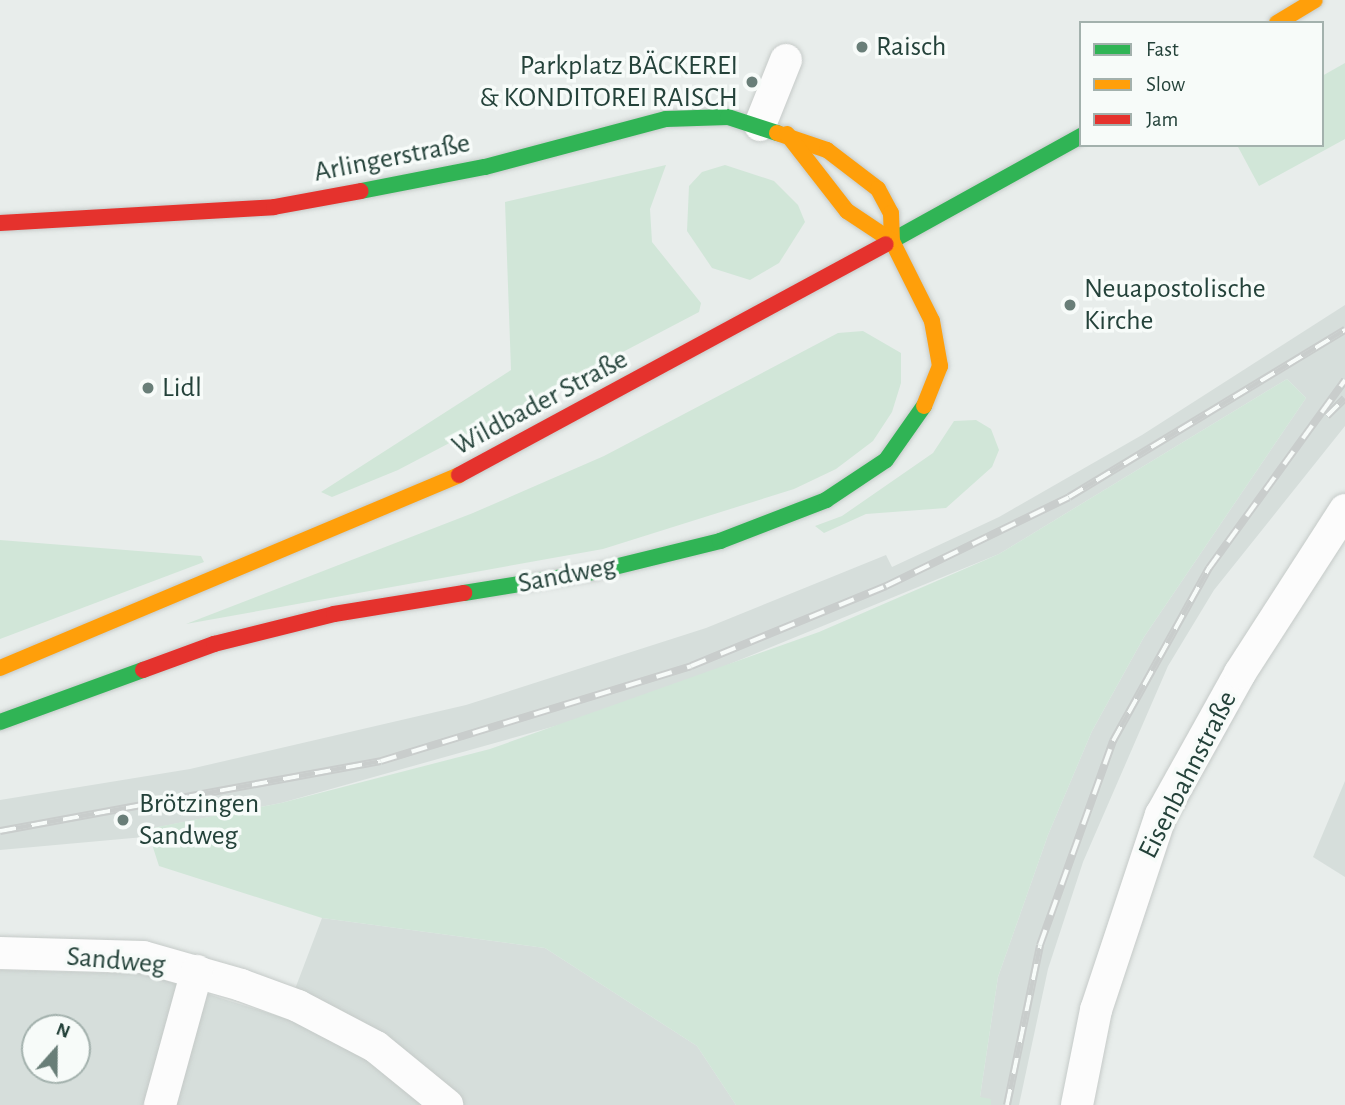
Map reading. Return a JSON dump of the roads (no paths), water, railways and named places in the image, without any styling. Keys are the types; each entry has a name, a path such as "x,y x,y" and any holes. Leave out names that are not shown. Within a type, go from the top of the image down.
{"main road":[{"path":"1280,21 1313,2 1334,1"},
{"name":"Arlingerstraße","path":"0,223 274,207 485,167 666,119 728,117 773,130 849,161 878,189 891,213 892,241"},
{"path":"773,130 847,211 892,241"},
{"name":"Wildbader Straße","path":"0,668 379,514 521,445 1079,137"},
{"name":"Sandweg","path":"0,722 214,644 334,614 594,572 720,541 826,500 903,443 935,389 938,342 892,241"}],"street":[{"path":"773,130 786,60"},
{"name":"Eisenbahnstraße","path":"1077,1105 1096,1010 1161,816 1247,662 1345,510"},
{"name":"Sandweg","path":"0,953 143,957 197,971 298,1006 343,1030 376,1048 447,1105"},
{"path":"160,1105 197,971"}],"railway":[{"path":"0,831 381,761 691,666 886,586 1069,497 1345,330"},
{"path":"1007,1105 1040,945 1113,741 1209,568 1345,380"},
{"path":"1327,416 1345,398"}],"place":[{"name":"Raisch","path":"862,47"},
{"name":"Parkplatz BÄCKEREI & KONDITOREI RAISCH","path":"752,82"},
{"name":"Neuapostolische Kirche","path":"1070,305"},
{"name":"Lidl","path":"148,388"},
{"name":"Brötzingen Sandweg","path":"123,820"}]}
